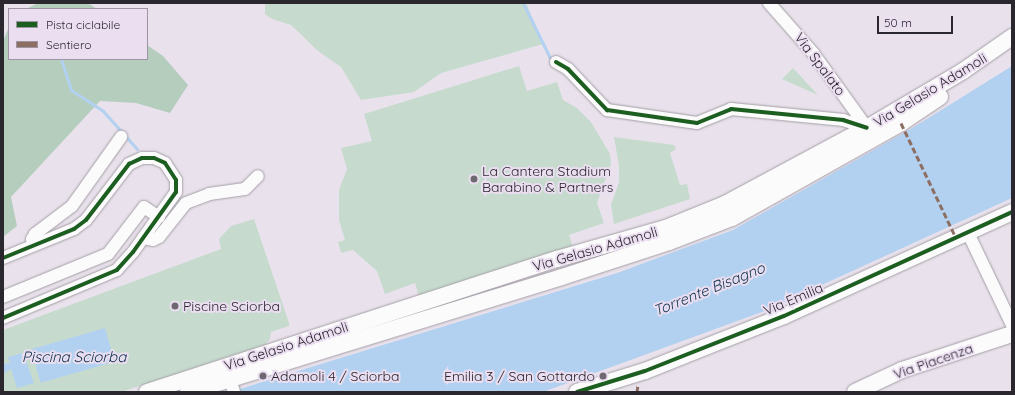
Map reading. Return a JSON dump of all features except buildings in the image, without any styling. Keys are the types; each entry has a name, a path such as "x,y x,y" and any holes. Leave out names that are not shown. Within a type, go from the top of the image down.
{"main road":[{"name":"Via Gelasio Adamoli","path":"147,392 214,369 557,259 666,228 725,204 867,128 963,71 1012,37"},
{"name":"Via Gelasio Adamoli","path":"188,392 232,385 669,242 732,218 901,123 1012,50"},
{"name":"Via Emilia","path":"577,392 645,371 784,316 1012,212"},
{"name":"Via Piacenza","path":"855,392 902,370 1012,334"}],"street":[{"name":"Via Spalato","path":"769,3 813,53 867,128"},
{"path":"556,62 568,69 607,110 697,123 731,109 843,120 867,128"},
{"path":"34,244 32,239 35,234 72,206 121,137"},
{"path":"3,258 34,244 74,229 86,220 129,164 142,158 154,158 165,163 176,180 176,192 159,217 117,270 3,318"},
{"path":"143,238 153,240 159,236 186,203 209,194 245,188 258,176"},
{"path":"3,297 108,254 144,207 159,217"},
{"path":"968,233 1012,325"},
{"path":"214,369 232,385"}],"green space":[{"path":"38,3 88,3 96,8 28,8"},
{"path":"265,3 526,3 543,44 441,73 414,92 361,100 341,67 318,51 291,25 272,19 265,14"},
{"path":"8,29 8,60 148,60 148,46 163,56 188,85 170,113 136,103 100,101 11,197 17,226 3,237 3,41"},
{"name":"La Cantera Stadium Barabino & Partners","path":"519,66 527,91 557,82 563,100 577,108 591,122 610,154 611,164 597,203 604,223 569,235 573,247 419,296 415,283 385,294 377,271 353,250 341,253 338,242 345,240 339,220 339,190 347,169 341,148 372,141 364,114"},
{"path":"793,68 818,95 782,79"},
{"path":"614,137 674,145 676,149 670,153 680,185 687,184 690,199 614,224 611,205 619,182 619,166"},
{"name":"Piscine Sciorba","path":"254,219 289,323 289,326 271,332 270,339 265,345 121,392 3,392 3,330 221,249 219,239 231,226"}],"water":[{"name":"Torrente Bisagno","path":"1012,66 1012,198 765,311 543,392 230,392 617,273 733,230 914,127"},
{"name":"Piscina Sciorba","path":"105,328 115,362 41,383 31,349"},
{"path":"23,353 34,383 17,388 11,369 3,374 3,364 10,363 8,357"}],"waterway":[{"path":"523,3 552,62"},
{"path":"61,60 71,90 103,111 137,149"}],"marked path":[{"path":"901,123 956,238"},
{"path":"637,392 638,385"}],"cycle path":[{"path":"556,62 568,69 607,110 697,123 731,109 843,120 867,128"},
{"path":"3,258 74,229 86,220 129,164 142,158 154,158 165,163 176,180 176,192 133,252 117,270 3,318"},
{"path":"577,392 645,371 784,316 1012,212"}],"place":[{"name":"La Cantera Stadium Barabino & Partners","path":"474,179"},
{"name":"Piscine Sciorba","path":"175,306"},
{"name":"Adamoli 4 / Sciorba","path":"263,376"},
{"name":"Emilia 3 / San Gottardo","path":"603,376"}]}
